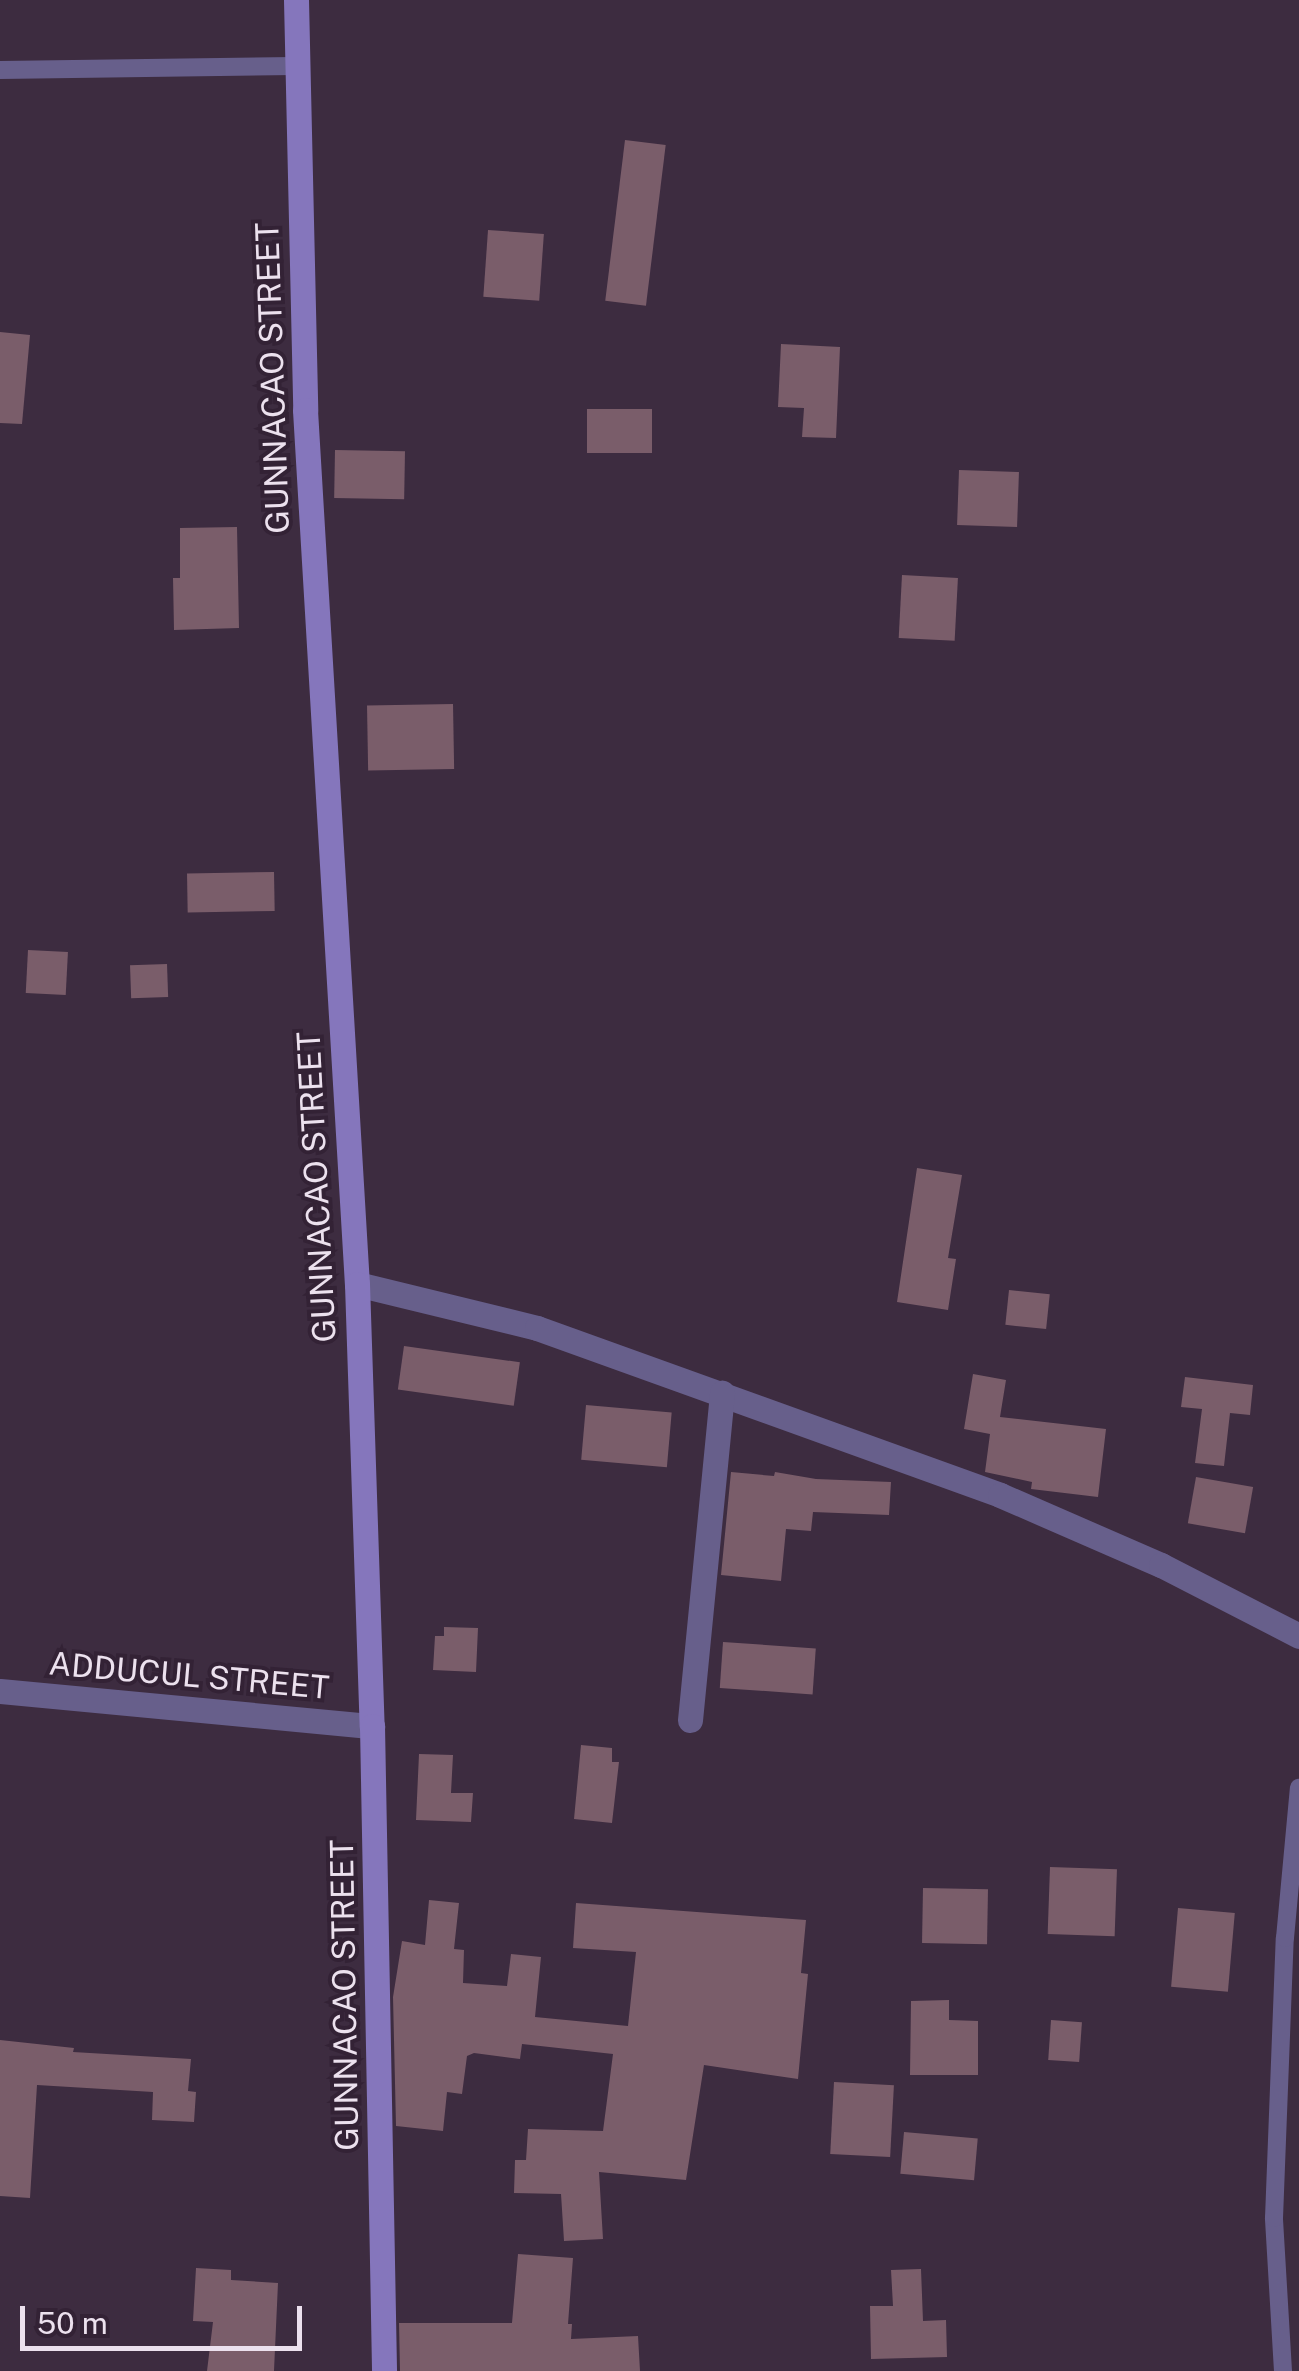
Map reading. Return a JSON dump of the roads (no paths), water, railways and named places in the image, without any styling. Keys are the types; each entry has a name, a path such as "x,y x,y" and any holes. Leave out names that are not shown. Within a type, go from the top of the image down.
{"street":[{"name":"GUNNACAO STREET","path":"296,0 294,66 304,410 357,1284 372,1726 384,2371"},
{"path":"357,1284 538,1328 1000,1495 1162,1566 1299,1636"},
{"path":"690,1720 722,1393"},
{"name":"ADDUCUL STREET","path":"0,1691 372,1726"}],"lane":[{"path":"0,70 294,66"},
{"path":"1282,2371 1274,2218 1285,1938 1299,1788"}]}
